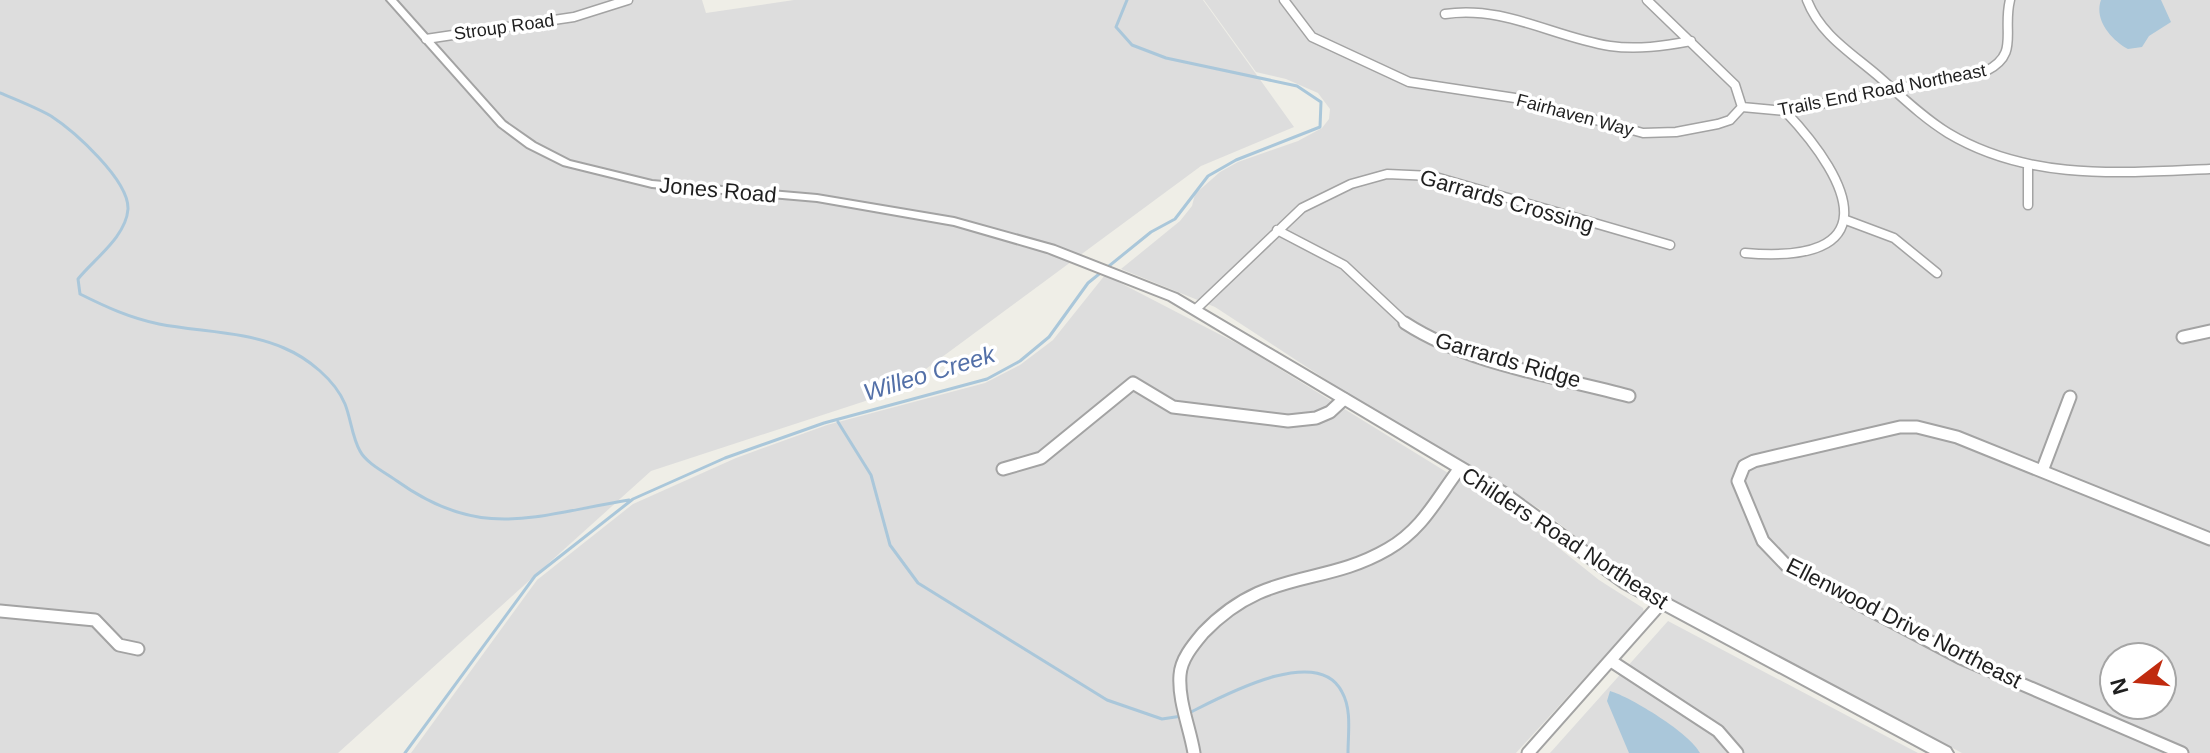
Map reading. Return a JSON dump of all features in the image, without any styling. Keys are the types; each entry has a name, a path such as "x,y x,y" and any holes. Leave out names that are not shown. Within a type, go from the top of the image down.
{"street":[{"name":"Jones Road","path":"391,0 502,124 531,145 567,163 652,184 817,198 892,209 1003,234 1106,269"},
{"name":"Stroup Road","path":"426,39 574,17 628,0"},
{"name":"Fairhaven Way","path":"1284,0 1312,37 1409,82 1515,98 1643,133 1676,132 1718,124 1730,120 1742,107"},
{"path":"1647,0 1735,85 1742,107"},
{"path":"1807,0 1822,27 1894,90 1953,136 1993,156 2028,167 2073,173 2210,169"},
{"name":"Trails End Road Northeast","path":"1742,107 1785,111 1974,74 2002,63 2009,51 2005,21 2010,0"},
{"path":"1445,14 1455,7 1493,4 1609,46 1643,48 1691,41"},
{"path":"1745,253 1779,255 1811,250 1834,238 1846,220 1846,201 1841,189 1806,133 1785,111"},
{"path":"2028,167 2028,205"},
{"name":"Garrards Crossing","path":"1196,309 1302,208 1351,184 1387,174 1415,174 1670,245"},
{"path":"1846,220 1894,238 1937,273"},
{"name":"Garrards Ridge","path":"1277,230 1344,265 1401,320 1430,339 1465,352 1629,396"},
{"name":"Childers Road Northeast","path":"1106,269 1196,309 1541,519 1611,574 1661,603 1945,753"},
{"path":"2183,337 2210,331"},
{"path":"1003,469 1041,458 1133,383 1173,407 1288,421 1316,418 1330,412 1344,399"},
{"path":"2042,471 2070,397"},
{"name":"Ellenwood Drive Northeast","path":"2182,753 1961,658 1787,566 1763,541 1738,481 1744,466 1754,461 1900,427 1938,431 2210,539"},
{"path":"1194,751 1183,702 1183,664 1214,621 1242,598 1273,582 1348,564 1399,541 1427,516 1460,468"},
{"path":"1528,753 1661,603"},
{"path":"0,611 95,620 119,645 138,649"},
{"path":"1611,661 1718,731 1737,753"}],"shaded area":[{"path":"0,0 702,0 706,13 794,0 1203,0 1294,127 1201,166 896,391 651,471 338,753 0,753"},
{"path":"1204,0 2210,0 2210,753 1962,753 1623,573 1543,511 1342,390 1215,307 1121,269 1180,221 1192,206 1195,194 1220,172 1238,162 1298,141 1322,128 1329,119 1330,109 1318,93 1286,79 1256,72"},
{"path":"1105,275 1244,347 1524,520 1599,580 1643,608 1644,613 1516,753 411,753 537,580 633,504 736,458 827,425 985,383 1020,365 1053,340"},
{"path":"1668,621 1863,724 1918,753 1550,753"}],"water":[{"path":"2101,0 2161,0 2171,22 2149,36 2142,47 2128,49 2105,28 2099,7"},
{"path":"1610,691 1660,717 1685,736 1700,753 1629,753 1607,701"}],"waterway":[{"name":"Willeo Creek","path":"405,753 535,576 633,499 725,458 824,423 987,379 1020,361 1049,337 1088,283 1151,232 1175,219 1208,176 1236,160 1320,127 1321,102 1297,86 1166,58 1132,45 1116,27 1127,0"},
{"path":"0,93 51,116 73,133 110,171 126,197 128,209 122,229 78,279 80,294 148,322 254,338 293,352 320,371 335,387 345,404 357,446 367,460 428,500 456,512 483,518 510,519 629,500"},
{"path":"838,422 871,475 890,545 918,583 1107,700 1162,719 1182,716"},
{"path":"1189,713 1268,678 1312,672 1330,678 1342,692 1349,722 1348,753"}]}
